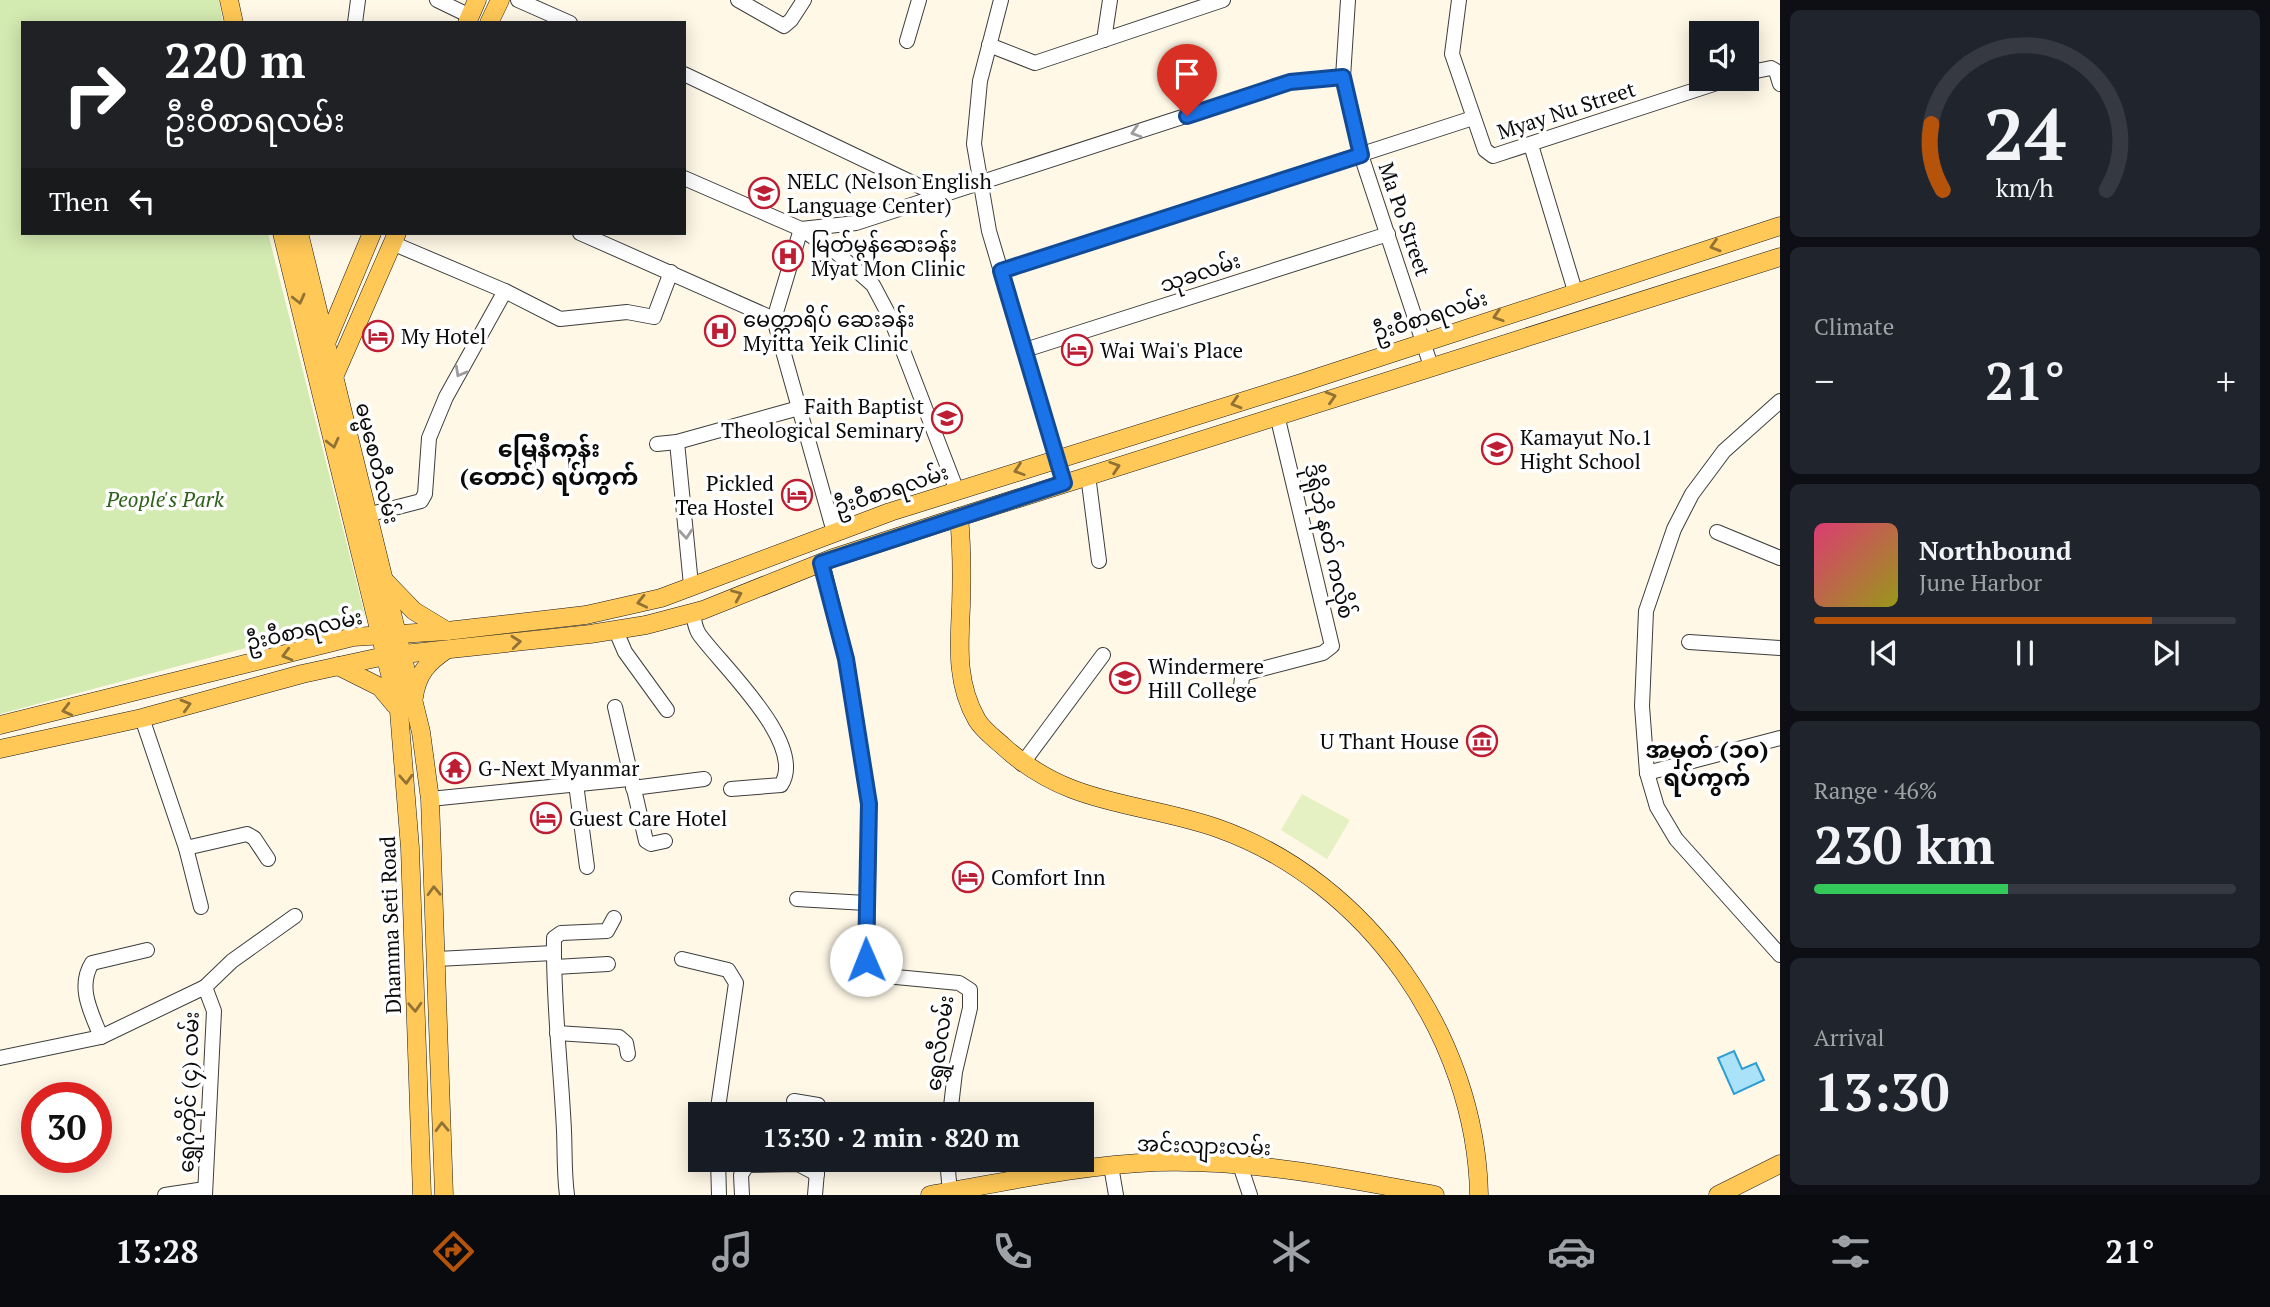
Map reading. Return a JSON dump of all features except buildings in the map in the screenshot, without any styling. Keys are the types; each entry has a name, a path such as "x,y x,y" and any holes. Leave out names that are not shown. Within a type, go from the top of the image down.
{"main road":[{"path":"229,0 234,21"},
{"path":"242,0 246,21"},
{"path":"490,21 500,0"},
{"name":"ဦးဝီစာရလမ်း","path":"0,725 353,637 447,631 586,615 661,597 830,533 961,489 1298,384 1424,340 1780,226"},
{"name":"ဓမ္မစေတီလမ်း","path":"283,235 367,514 382,578 388,634 406,708"},
{"path":"300,235 326,341 326,377"},
{"path":"326,341 371,235"},
{"path":"326,377 395,238"},
{"path":"1682,256 1691,285"},
{"name":"ဦးဝီစာရလမ်း","path":"0,749 142,718 338,666 394,655 616,631 693,613 827,561 966,514 1780,257"},
{"path":"358,266 364,274 379,274"},
{"path":"1566,294 1566,324"},
{"path":"318,305 328,314 340,307"},
{"name":"ဓမ္မစေတီလမ်း","path":"326,377 371,600 388,634"},
{"path":"1298,384 1304,406"},
{"path":"1182,419 1189,443"},
{"path":"961,489 966,514 957,639 959,668 977,720 1022,764 1069,790 1182,817 1248,842 1323,887 1357,919 1415,988 1452,1058 1472,1129 1479,1195"},
{"path":"913,505 919,530"},
{"path":"827,561 830,533"},
{"path":"382,578 414,611 447,631"},
{"path":"353,637 367,619 371,600"},
{"path":"406,708 421,674 430,661 448,649"},
{"path":"338,666 380,687 406,708 421,732 430,799 444,1195"},
{"name":"Dhamma Seti Road","path":"406,708 422,1195"},
{"path":"413,959 437,959"},
{"name":"အင်းလျားလမ်း","path":"930,1195 1111,1166 1156,1162 1240,1165 1322,1175 1435,1195"},
{"path":"1718,1195 1780,1164"}],"street":[{"path":"355,21 358,0"},
{"path":"437,0 472,13"},
{"path":"519,0 566,21"},
{"path":"738,0 784,26 792,20 803,0"},
{"path":"907,41 919,0"},
{"path":"1001,0 980,81 974,144 980,183 1001,271 1064,483"},
{"path":"1104,40 1110,0"},
{"path":"989,45 1035,62 1223,0"},
{"name":"Ma Po Street","path":"1348,0 1343,77 1361,155 1431,366"},
{"name":"Myay Nu Street","path":"1459,0 1452,54 1473,118 1489,154 1498,155 1531,145 1693,91"},
{"path":"1759,70 1771,68 1776,71 1780,84"},
{"path":"686,75 940,196"},
{"path":"801,229 856,223 1290,82 1343,77"},
{"path":"1001,271 1473,118"},
{"path":"1531,145 1566,294"},
{"path":"686,179 801,229 837,253 873,285 890,317 961,489"},
{"path":"801,229 774,319 830,533"},
{"name":"သုခလမ်း","path":"1025,350 1388,234"},
{"path":"585,235 774,319"},
{"path":"395,238 560,319 626,313 654,317 671,272"},
{"path":"367,514 421,501 425,494 429,438 446,397 505,291"},
{"path":"1780,401 1724,451 1692,494 1659,566 1643,628 1642,706 1647,773 1657,807 1676,839 1780,955"},
{"path":"657,444 677,442 799,408"},
{"name":"ဒိုရိုဘို နတ် ကလိုစ်","path":"1240,696 1242,677 1246,673 1323,653 1332,646 1277,415"},
{"path":"677,442 691,585"},
{"path":"1088,475 1099,561"},
{"path":"1717,532 1780,558"},
{"name":"ရွှေလီလမ်း","path":"827,561 869,804 866,960 875,975 959,983 970,990 970,1008 955,1072 952,1102"},
{"path":"693,613 696,631 748,692 779,735 785,773 781,785 731,789"},
{"path":"616,631 625,652 667,710"},
{"path":"1689,642 1780,648"},
{"path":"1022,764 1102,654"},
{"path":"615,707 646,841 652,844 664,841"},
{"path":"142,718 186,848 201,907"},
{"path":"1647,773 1780,737"},
{"path":"430,799 576,784 704,779"},
{"path":"576,784 587,867"},
{"path":"186,848 247,834 254,838 268,859"},
{"path":"797,899 866,903"},
{"path":"0,1058 101,1037 207,989 232,961 295,916"},
{"path":"567,1195 562,1160 564,1133 556,934 607,931 614,918"},
{"path":"101,1037 87,1002 84,976 92,962 147,950"},
{"path":"437,959 555,960 608,964"},
{"path":"681,959 728,970 736,983 719,1102"},
{"name":"ရွှေဂုံတိုင် (၄) လမ်း","path":"205,1192 214,1012 207,989"},
{"path":"558,1033 619,1037 626,1043 628,1054"},
{"path":"794,1101 800,1102"},
{"path":"1240,1165 1250,1195"},
{"path":"1111,1166 1115,1195"},
{"path":"718,1172 719,1195"},
{"path":"742,1195 743,1172"},
{"path":"816,1195 818,1172"},
{"path":"948,1172 950,1192"},
{"path":"165,1195 205,1192"}],"green space":[{"name":"People's Park","path":"0,0 219,0 223,21 21,21 21,235 269,235 365,616 0,714"},
{"path":"1302,794 1350,820 1327,859 1281,830"}],"water":[{"path":"1734,1051 1742,1069 1756,1063 1764,1080 1734,1094 1718,1058"}],"place":[{"name":"NELC (Nelson English Language Center)","path":"764,193"},
{"name":"မြတ်မွန်ဆေးခန်း Myat Mon Clinic","path":"788,256"},
{"name":"မေတ္တာရိပ် ဆေးခန်း Myitta Yeik Clinic","path":"720,331"},
{"name":"My Hotel","path":"378,336"},
{"name":"Wai Wai's Place","path":"1077,350"},
{"name":"Faith Baptist Theological Seminary","path":"947,418"},
{"name":"Kamayut No.1 Hight School","path":"1497,449"},
{"name":"Pickled Tea Hostel","path":"797,495"},
{"name":"Windermere Hill College","path":"1125,678"},
{"name":"U Thant House","path":"1482,741"},
{"name":"G-Next Myanmar","path":"455,768"},
{"name":"Guest Care Hotel","path":"546,818"},
{"name":"Comfort Inn","path":"968,877"}],"district":[{"name":"မြေနီကုန်း (တောင်) ရပ်ကွက်","path":"549,462"},
{"name":"အမှတ် (၁၀) ရပ်ကွက်","path":"1707,763"}],"route":[{"path":"866,960 869,804 846,659 837,614 821,563 1064,483 1001,271 1361,155 1343,77 1290,82 1187,116"}]}
